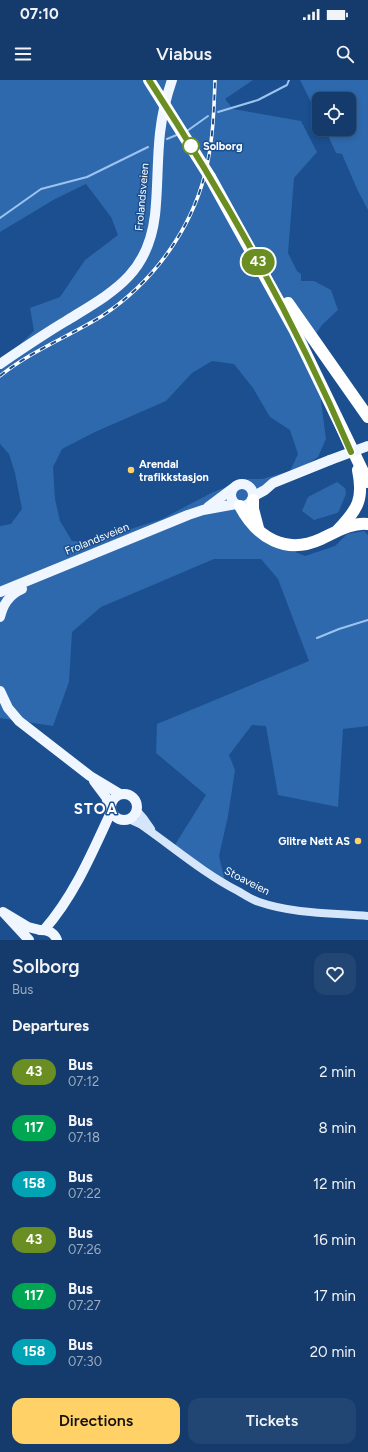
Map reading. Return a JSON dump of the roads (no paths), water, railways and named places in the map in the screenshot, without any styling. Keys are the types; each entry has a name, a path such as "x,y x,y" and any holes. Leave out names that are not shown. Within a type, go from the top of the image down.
{"highway":[{"path":"149,80 242,222 282,295 368,469"},
{"path":"155,80 211,174 294,329 368,482"},
{"path":"282,295 368,417"},
{"path":"337,531 356,509 360,488 357,467 338,422"},
{"path":"253,498 253,509 259,529"},
{"path":"238,505 251,523 268,538 274,541 296,545 314,541 356,525 368,524"}],"main road":[{"name":"Frolandsveien","path":"0,364 112,292 134,271 143,257 152,235 155,214 160,132 164,104 172,80"},
{"path":"272,483 253,498 247,505 238,505 232,499 232,489 238,484 249,485 272,483 368,446"},
{"path":"249,485 253,490 253,498"},
{"name":"Frolandsveien","path":"0,592 203,510 232,489"},
{"name":"Frolandsveien","path":"203,510 238,505"},
{"path":"0,617 2,609 13,594 51,574 60,567"},
{"path":"0,691 3,701 12,714 90,776 120,794 133,797 137,805 135,814 127,820 117,824 100,839"},
{"path":"90,776 106,798 111,810 117,818 127,820"},
{"path":"2,910 30,940 33,935 42,930 66,902 100,839 111,810 113,799 120,794"},
{"path":"2,910 28,927 42,930 56,938 66,902"}],"street":[{"name":"Stoaveien","path":"136,811 144,819 153,833"},
{"name":"Stoaveien","path":"127,820 140,824 203,870 258,902 281,908 313,913 368,916"}],"waterway":[{"path":"218,112 258,100 287,85 289,80"},
{"path":"187,131 208,116"},
{"path":"167,139 179,134"},
{"path":"0,218 41,189 87,177 148,147"},
{"path":"317,638 368,620"}],"railway":[{"path":"0,376 24,359 89,324 120,303 153,272 167,254 190,216 205,174 214,115 215,80"}],"place":[{"name":"Solborg","path":"191,146"},
{"name":"Arendal trafikkstasjon","path":"131,470"},
{"name":"Glitre Nett AS","path":"358,841"}],"district":[{"name":"STOA","path":"96,809"}]}
